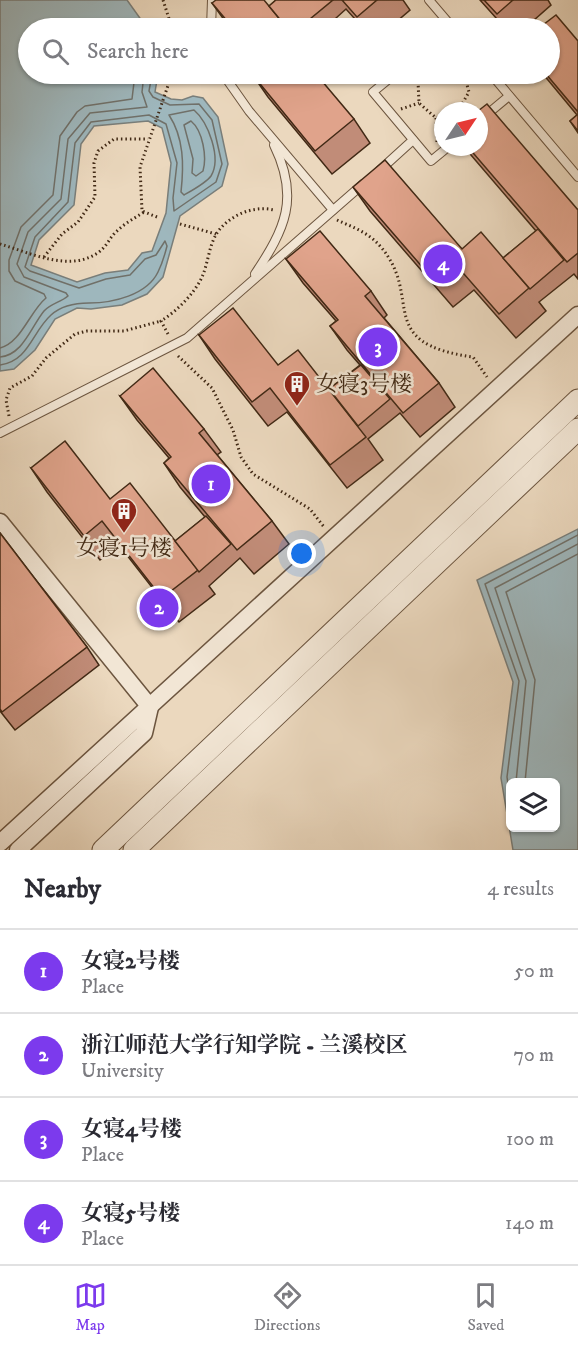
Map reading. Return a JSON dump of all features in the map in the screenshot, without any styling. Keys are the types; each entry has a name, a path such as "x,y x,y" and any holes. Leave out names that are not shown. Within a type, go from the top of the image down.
{"street":[{"path":"0,843 578,315"},
{"path":"103,850 578,400"},
{"path":"134,850 578,429"},
{"path":"0,522 150,707"},
{"path":"18,850 144,733 150,707"}],"lane":[{"path":"211,18 212,0"},
{"path":"429,0 443,18"},
{"path":"231,84 330,213"},
{"path":"383,84 373,92 431,161 437,156"},
{"path":"499,84 578,177"},
{"path":"488,114 509,96"},
{"path":"249,284 276,242 287,212 285,167 269,134"},
{"path":"0,433 187,338 414,140"}],"path":[{"path":"163,0 169,18"},
{"path":"144,212 140,167 169,84"},
{"path":"418,84 419,103 434,116"},
{"path":"463,102 469,92 468,84"},
{"path":"389,110 411,107 419,103"},
{"path":"44,257 62,234 78,222 94,197 94,163 98,151 114,139 148,139"},
{"path":"11,427 6,400 10,388 32,376 46,358 65,342 87,331 124,332 161,321 189,296 202,278 216,234 226,223 255,208 287,212"},
{"path":"144,212 157,217"},
{"path":"0,244 66,262 83,261 99,253 109,243 114,233 144,212"},
{"path":"330,213 363,231 379,245 390,261 399,282 401,303 407,322 422,343 441,351 473,357 497,390"},
{"path":"180,224 216,234"},
{"path":"161,321 170,347 213,388 233,430 241,457 253,474 310,509 333,539"}],"water":[{"path":"0,0 127,0 140,18 18,18 18,84 156,84 155,92 171,99 182,100 193,96 203,98 218,117 228,164 222,186 180,216 163,277 147,294 122,305 91,309 77,308 55,319 35,350 14,369 0,371","holes":["148,121 162,128 171,163 166,213 152,251 142,253 128,270 105,273 77,282 31,265 39,240 74,205 81,144 94,126"]},
{"path":"578,529 578,850 513,850 510,832 560,832 560,778 506,778 506,808 501,778 513,682 477,580"}],"building":[{"path":"216,0 264,0 279,18 225,18 212,3"},
{"path":"276,0 333,0 311,18 279,18 269,6"},
{"path":"342,0 377,0 357,17"},
{"path":"484,0 513,0 497,14"},
{"path":"560,20 578,41 578,112 554,84 560,84"},
{"path":"260,84 324,84 354,119 315,151"},
{"path":"488,105 578,210 578,253 567,262 476,156 488,156"},
{"path":"578,114 578,131 570,121"},
{"path":"385,160 462,249 481,232 529,288 499,314 457,266 437,284 353,187"},
{"path":"538,229 564,260 530,289 503,258"},
{"path":"320,231 371,291 365,296 439,383 403,413 330,326 338,320 286,259"},
{"name":"女寝3号楼","path":"233,308 278,365 298,350 366,437 330,465 270,388 252,402 199,335"},
{"path":"361,365 390,399 358,426 329,389"},
{"path":"153,368 204,429 199,433 272,521 237,550 164,463 171,457 120,396"},
{"name":"女寝1号楼","path":"65,441 110,499 130,483 198,570 162,598 102,521 84,536 31,468"},
{"path":"206,516 231,544 199,572 175,541"},
{"path":"0,533 87,647 2,712 0,709"}],"place":[{"name":"女寝5号楼","path":"443,264"},
{"name":"女寝4号楼","path":"378,347"},
{"name":"女寝3号楼","path":"297,407"},
{"name":"女寝2号楼","path":"211,484"},
{"name":"女寝1号楼","path":"124,534"},
{"name":"浙江师范大学行知学院 - 兰溪校区","path":"159,608"}]}
